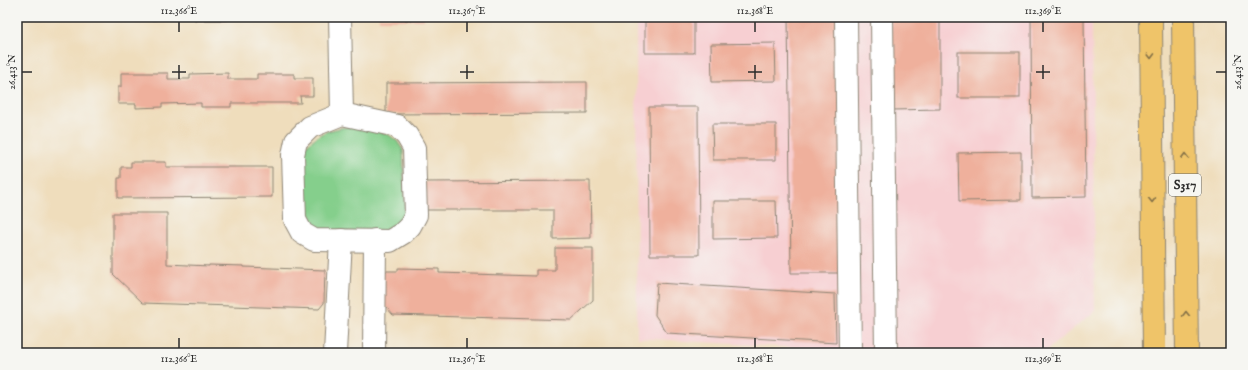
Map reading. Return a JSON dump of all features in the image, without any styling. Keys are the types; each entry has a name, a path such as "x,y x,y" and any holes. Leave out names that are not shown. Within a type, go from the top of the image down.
{"main road":[{"name":"S317","path":"1151,17 1154,353"},
{"name":"S317","path":"1183,17 1187,353"}],"lane":[{"path":"340,17 342,114"},
{"path":"846,17 850,353"},
{"path":"882,17 886,353"},
{"path":"342,114 397,126 407,136 414,148 416,215 410,226 403,233 390,241 314,240 302,233 295,220 293,155 296,141 310,127 342,114"},
{"path":"335,353 341,240"},
{"path":"374,353 375,240"}],"shaded area":[{"path":"636,17 1092,17 1095,311 1043,353 883,353 637,338"}],"green space":[{"path":"346,127 367,127 389,135 397,141 403,150 405,203 403,221 384,234 313,229 302,215 302,150 317,136 332,130"}],"building":[{"path":"130,17 156,17 156,20 130,21"},
{"path":"195,17 226,17 226,20 195,20"},
{"path":"379,17 424,17 424,20 379,20"},
{"path":"645,17 694,17 694,53 645,53"},
{"path":"788,17 840,17 842,273 791,273"},
{"path":"891,17 940,17 940,109 892,110"},
{"path":"1031,17 1084,17 1086,197 1032,198"},
{"path":"775,43 776,81 712,82 711,44"},
{"path":"958,52 1020,52 1020,98 958,98"},
{"path":"121,73 168,73 168,79 190,79 190,74 228,73 228,79 257,79 257,74 294,74 294,78 313,78 313,96 300,96 301,103 231,103 231,107 201,107 201,103 162,104 162,107 136,108 136,104 118,104 118,87 121,87"},
{"path":"587,82 587,113 386,114 386,83"},
{"path":"649,107 698,107 699,255 650,255"},
{"path":"712,124 776,124 776,160 713,160"},
{"path":"1021,152 1021,200 959,201 958,153"},
{"path":"131,162 166,162 166,167 272,167 272,197 118,198 118,178 121,178 121,167 131,167"},
{"path":"590,181 591,238 553,239 553,210 424,210 424,182"},
{"path":"713,201 776,201 777,238 713,239"},
{"path":"113,213 167,213 167,264 325,270 324,303 319,309 143,303 113,274"},
{"path":"555,248 593,248 593,300 571,320 393,315 381,301 382,271 398,271 398,268 439,269 439,273 536,276 536,270 555,270"},
{"path":"657,283 835,294 836,343 667,333 655,315"}]}
